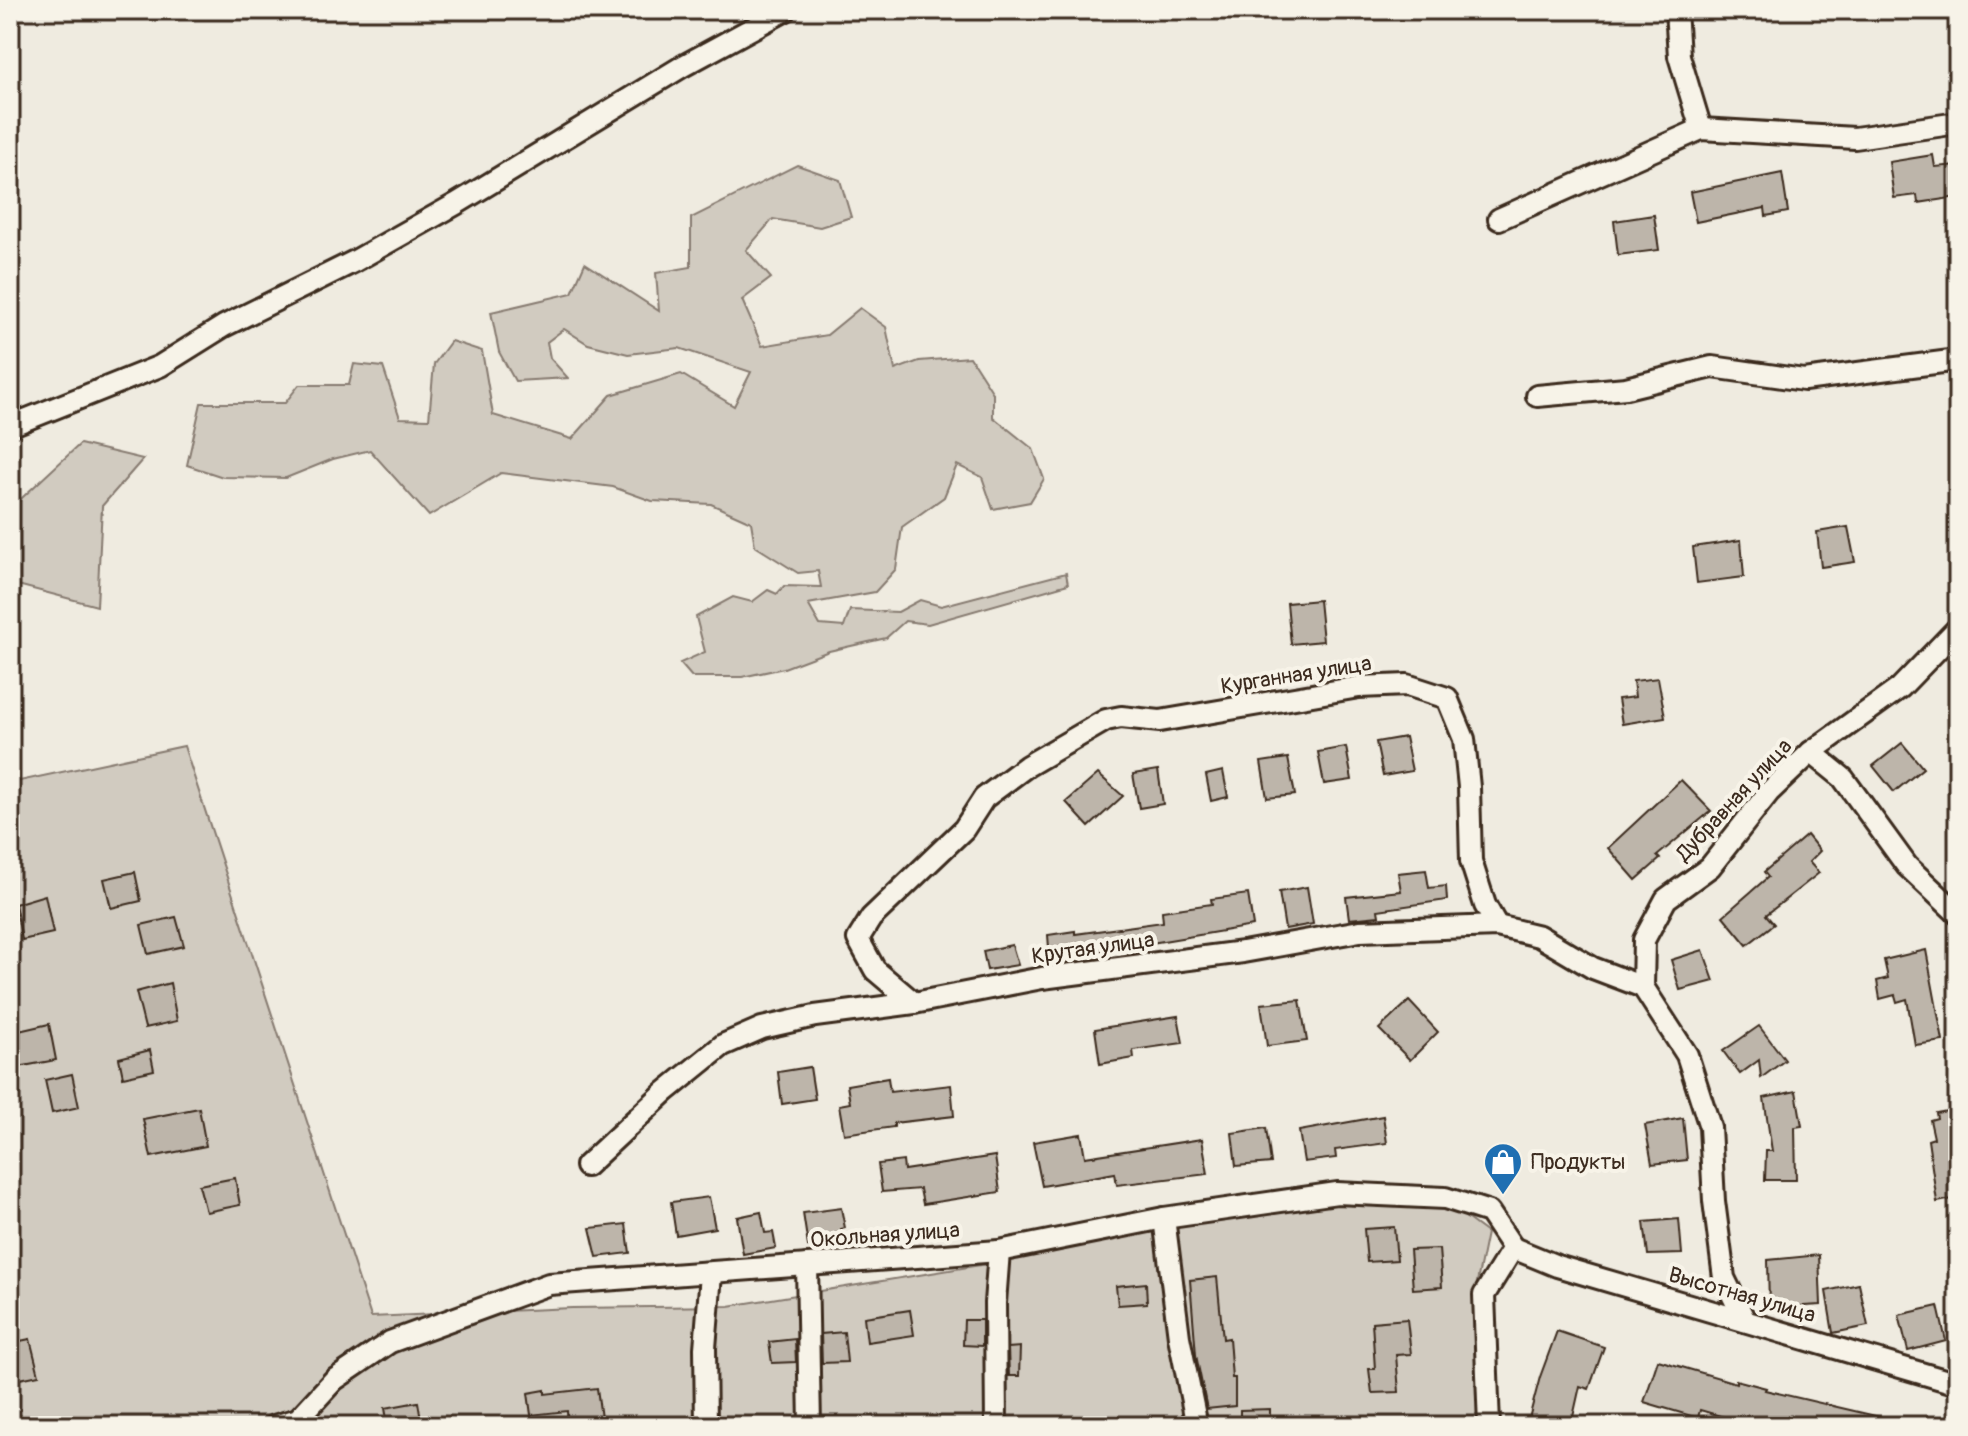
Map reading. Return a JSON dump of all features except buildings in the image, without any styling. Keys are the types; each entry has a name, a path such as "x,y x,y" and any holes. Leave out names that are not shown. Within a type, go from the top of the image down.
{"street":[{"path":"10,426 160,366 224,326 355,261 456,204 683,66 786,10"},
{"path":"1676,10 1679,56 1701,129"},
{"path":"1499,219 1701,129 1855,138 1958,123"},
{"path":"1537,396 1626,388 1712,367 1804,380 1958,360"},
{"name":"Дубравная улица","path":"1643,987 1644,940 1666,899 1710,867 1769,792 1811,752 1900,688 1958,628"},
{"name":"Курганная улица","path":"914,1003 875,970 858,939 871,918 964,829 984,798 1027,766 1106,720 1121,717 1160,721 1359,687 1407,685 1447,698 1464,739 1471,861 1485,905 1497,926"},
{"path":"1811,752 1843,778 1907,866 1958,914"},
{"name":"Крутая улица","path":"586,1166 665,1092 723,1045 762,1028 1042,978 1243,952 1360,931 1497,926 1539,936 1593,968 1643,987"},
{"path":"1643,987 1687,1055 1710,1127 1714,1201 1724,1278 1745,1321"},
{"name":"Окольная улица","path":"274,1426 298,1422 334,1380 390,1342 549,1284 999,1251 1164,1218 1337,1193 1445,1198 1489,1212 1513,1248"},
{"path":"1164,1218 1179,1337 1197,1426"},
{"path":"1489,1426 1484,1295 1513,1248"},
{"name":"Высотная улица","path":"1513,1248 1557,1266 1958,1384"},
{"path":"996,1426 995,1303 999,1251"},
{"path":"807,1265 810,1426"},
{"path":"706,1426 705,1348 711,1274"}],"shaded area":[{"path":"797,165 840,180 851,217 820,227 773,219 746,250 771,278 742,300 762,346 827,335 860,308 886,327 895,370 919,361 970,357 993,393 993,417 1033,449 1044,479 1030,502 993,509 982,477 957,465 944,497 902,527 896,569 875,592 808,604 820,625 844,627 850,610 898,612 920,600 941,606 1066,573 1068,584 928,624 905,621 886,638 829,651 784,668 742,677 692,677 680,663 705,652 696,617 733,597 752,602 768,590 777,594 784,586 821,587 818,571 798,573 755,546 751,522 711,504 652,501 613,487 501,473 429,516 370,450 333,459 286,478 223,477 187,465 201,403 285,403 299,385 349,385 354,364 383,367 400,418 429,419 434,364 451,341 482,351 493,415 572,439 611,395 681,374 734,406 751,372 679,348 628,354 588,344 564,329 547,342 550,358 568,378 515,381 499,352 491,312 572,293 585,263 659,311 656,273 691,267 691,218"},
{"path":"80,444 143,459 102,506 97,606 10,583 10,509"},
{"path":"184,746 371,1317 572,1308 729,1306 1011,1260 1287,1205 1449,1205 1487,1233 1476,1287 1479,1426 10,1426 10,783"}],"place":[{"name":"Продукты","path":"1503,1196"}]}
